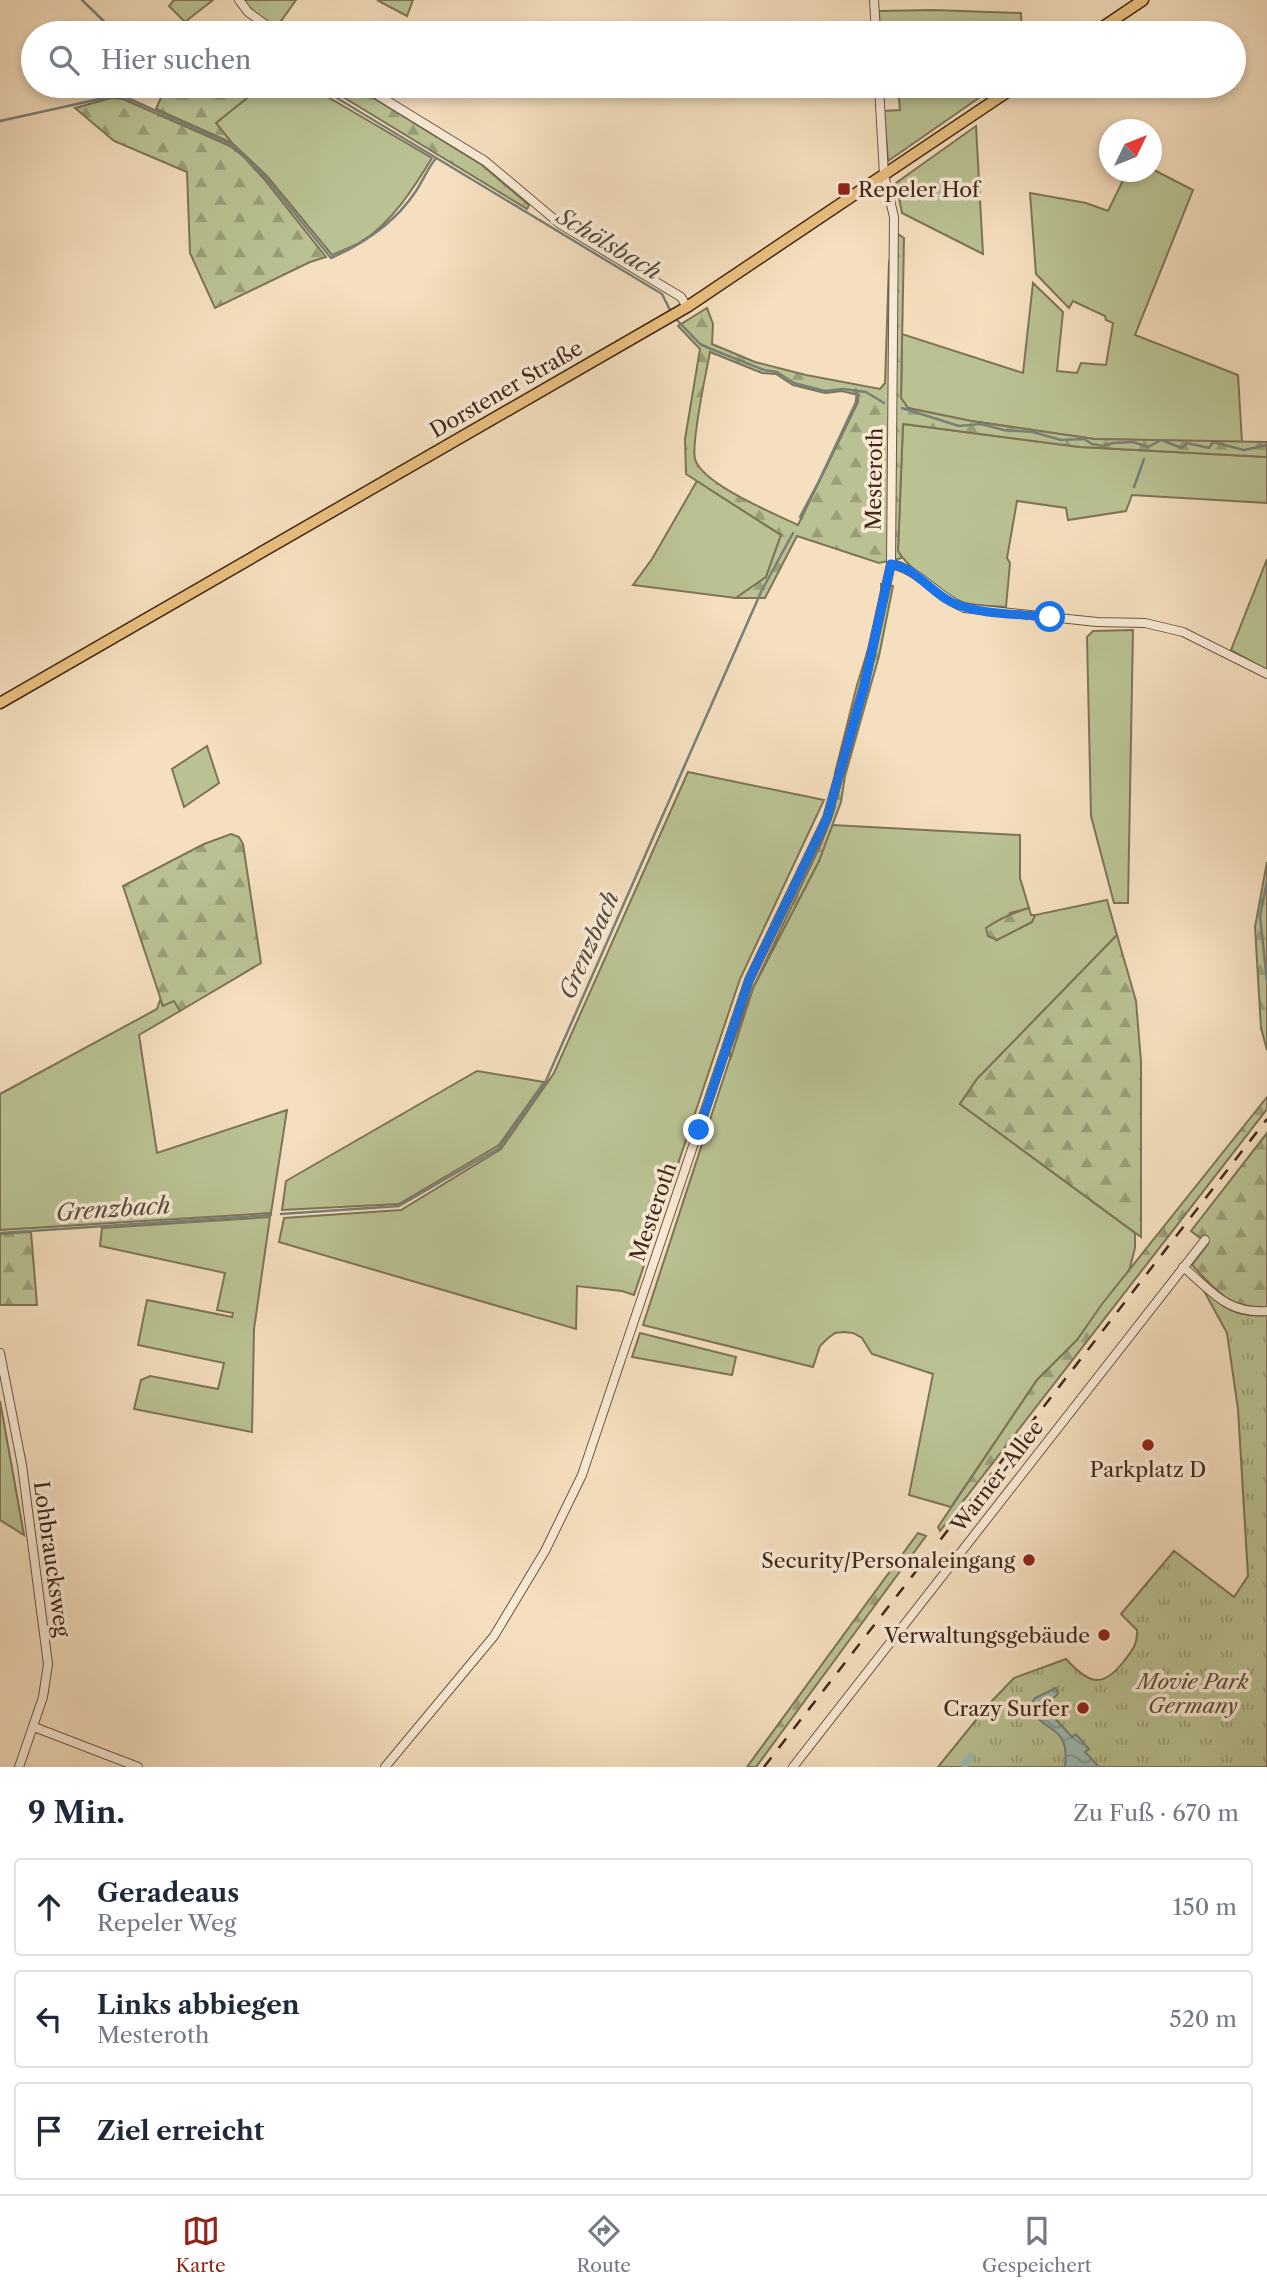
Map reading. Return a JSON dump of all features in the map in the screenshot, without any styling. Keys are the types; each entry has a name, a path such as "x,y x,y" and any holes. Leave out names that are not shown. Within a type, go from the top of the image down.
{"main road":[{"path":"1112,21 1143,0"},
{"name":"Dorstener Straße","path":"0,703 678,312 998,98"}],"street":[{"path":"239,0 248,12 260,21"},
{"path":"874,0 875,21"},
{"path":"383,98 485,161 560,224 681,297 678,312"},
{"name":"Mesteroth","path":"385,1767 494,1636 545,1551 582,1475 749,980 827,818 864,687 891,564 894,217 884,175 880,98"},
{"path":"891,564 909,570 949,601 964,608 1097,622 1145,624 1183,632 1267,674"},
{"name":"Warner-Allee","path":"793,1767 1205,1240"},
{"path":"1183,1267 1233,1307 1248,1312 1267,1311"},
{"name":"Lohbraucksweg","path":"0,1353 22,1465 46,1640 43,1697 19,1767"},
{"path":"34,1727 138,1767"}],"green space":[{"path":"174,0 213,0 186,21 169,6"},
{"path":"242,0 296,0 281,21 264,21"},
{"path":"377,0 413,0 407,16"},
{"path":"879,11 1021,13 1021,21 879,21"},
{"path":"111,98 123,99 230,146 264,179 326,257 310,262 215,308 190,253 187,172 114,141 75,108"},
{"path":"161,98 247,98 216,123 232,143 156,109"},
{"path":"247,98 330,98 432,158 410,192 383,225 359,243 332,255 267,176 232,143 216,123"},
{"path":"345,98 373,98 482,165 529,205 527,209"},
{"path":"899,98 979,98 888,161 884,111 900,110"},
{"path":"976,126 983,254 902,213 896,183"},
{"path":"1162,174 1193,190 1135,335 1238,375 1242,442 1094,439 971,421 908,408 901,398 902,334 1023,373 1033,283 1063,312 1057,371 1077,373 1081,363 1106,365 1113,323 1106,320 1105,316 1073,301 1069,308 1036,274 1030,193 1086,203 1108,211 1122,182 1162,182"},
{"path":"898,234 904,238 901,398 908,408 971,421 1094,439 1267,442 1267,457 1080,447 903,424 898,551 902,558 879,563 797,536 765,598 736,598 766,577 781,535 686,474 685,439 700,349 678,326 707,308 713,324 712,344 755,362 880,389 885,383 889,262","holes":["710,352 762,373 776,374 793,385 825,393 842,391 858,395 858,402 798,525 724,488 700,469 695,459 697,423"]},
{"path":"903,424 1080,447 1267,457 1267,503 1132,495 1126,511 1068,520 1066,508 1017,501 1007,558 1010,563 1006,607 962,602 927,580 898,551"},
{"path":"697,481 781,535 766,577 736,598 633,585 652,559"},
{"path":"1267,559 1267,670 1231,650"},
{"path":"881,584 893,586 879,656 845,776 841,802 819,861 753,988 821,844 835,807 835,773 857,685 882,605"},
{"path":"1133,630 1128,903 1114,903 1091,816 1087,637 1093,631"},
{"path":"207,746 219,783 184,807 172,769"},
{"path":"688,772 824,800 740,979 634,1295 577,1286 576,1329 279,1242 284,1218 401,1210 501,1149 554,1073"},
{"path":"832,825 1020,835 1020,878 1029,908 1010,913 997,940 1032,922 1035,915 1107,900 1117,935 977,1079 960,1104 1135,1233 1135,1248 1129,1271 1077,1340 1037,1380 951,1507 909,1495 933,1374 872,1354 862,1338 853,1333 835,1333 827,1339 820,1346 813,1367 643,1325 753,988 819,861"},
{"path":"231,834 239,837 243,844 261,963 180,1011 174,1001 163,1006 123,886 204,844"},
{"path":"1267,862 1267,1050 1261,1028 1255,927"},
{"path":"1029,908 1031,915 1035,915 1032,922 997,940 988,936 986,928 996,921"},
{"path":"1117,935 1136,1001 1141,1062 1141,1237 960,1104 977,1079"},
{"path":"753,988 730,1060 730,1050"},
{"path":"160,1000 163,1006 174,1000 180,1011 139,1035 157,1153 287,1110 271,1213 0,1230 0,1094 157,1009"},
{"path":"477,1071 544,1082 499,1145 399,1204 282,1210 286,1181"},
{"path":"1267,1097 1267,1109 940,1531 938,1527 1037,1380 1077,1340 1102,1304"},
{"path":"1267,1133 1267,1307 1254,1307 1233,1302 1224,1296 1192,1265 1208,1244 1191,1231"},
{"path":"270,1217 254,1329 252,1432 134,1409 141,1380 150,1376 218,1389 224,1363 138,1345 147,1300 232,1317 233,1313 217,1310 225,1273 100,1246 102,1228"},
{"path":"31,1232 37,1305 0,1305 0,1234"},
{"name":"Movie Park Germany","path":"1203,1289 1232,1311 1248,1315 1267,1315 1267,1767 938,1767 989,1704 1014,1678 1066,1659 1081,1674 1095,1680 1109,1676 1116,1670 1132,1650 1137,1635 1137,1630 1121,1614 1174,1551 1234,1597 1248,1576 1238,1409 1227,1333"},
{"path":"640,1333 736,1357 732,1375 632,1357"},
{"path":"0,1401 24,1535 0,1520"},
{"path":"918,1533 926,1536 756,1767 747,1767"}],"water":[{"path":"1056,1688 1058,1694 1047,1703 1047,1710 1072,1737 1076,1734 1089,1749 1085,1752 1099,1767 1065,1767 1066,1753 1060,1736 1035,1716 1029,1707 1035,1698"}],"waterway":[{"name":"Schölsbach","path":"82,0 104,21"},
{"path":"0,121 104,98"},
{"path":"127,98 232,145 265,177 331,258 367,239 399,213 436,158"},
{"name":"Schölsbach","path":"337,98 662,294 671,312"},
{"name":"Schölsbach","path":"675,318 700,344 764,370 777,372 794,383 825,391 843,389 866,392 884,403"},
{"name":"Grenzbach","path":"800,517 856,402 857,391"},
{"name":"Schölsbach","path":"902,408 959,426 981,424 1004,430 1033,432 1061,440 1084,439 1103,446 1133,442 1148,447 1161,440 1182,448 1187,443 1209,448 1213,442 1244,450 1267,445"},
{"path":"1134,487 1144,459"},
{"name":"Grenzbach","path":"281,1214 399,1206 499,1148 545,1083 761,592 793,533"},
{"path":"1267,881 1260,916 1267,981"},
{"name":"Grenzbach","path":"0,1233 271,1215"},
{"path":"965,1764 970,1757"}],"railway":[{"path":"764,1767 1267,1119"}],"place":[{"name":"Repeler Hof","path":"844,189"},
{"name":"Parkplatz D","path":"1148,1445"},
{"name":"Security/Personaleingang","path":"1029,1560"},
{"name":"Verwaltungsgebäude","path":"1104,1635"},
{"name":"Crazy Surfer","path":"1083,1708"}],"route":[{"path":"699,1130 749,980 827,818 864,687 891,564 909,570 949,601 964,608 1050,617"}]}
